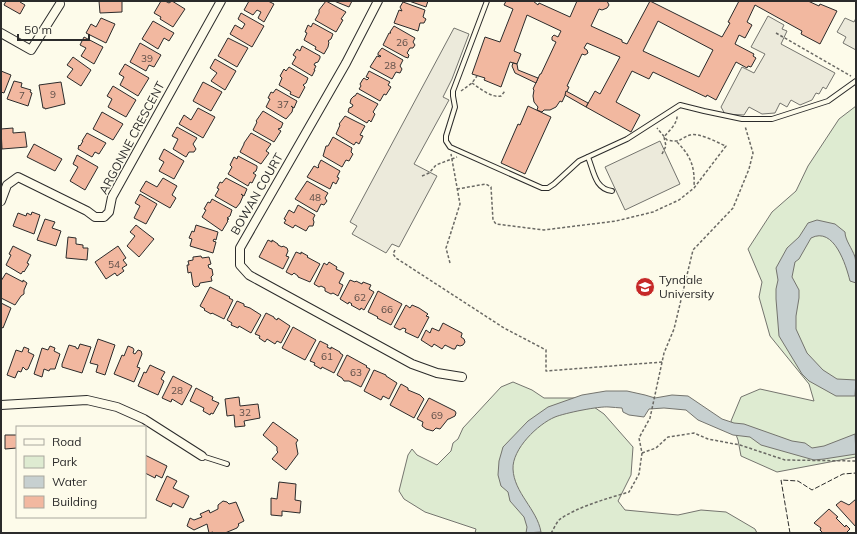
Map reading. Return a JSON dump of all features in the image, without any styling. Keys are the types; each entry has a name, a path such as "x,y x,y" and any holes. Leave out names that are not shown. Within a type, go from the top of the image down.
{"street":[{"name":"ARGONNE CRESCENT","path":"1,201 7,185 18,177 87,211 95,217 104,217 109,212 112,197 221,1"},
{"name":"BOWAN COURT","path":"378,1 346,63 240,248 240,265 249,275 412,364 437,373 462,377"},
{"path":"1,33 31,50 60,4"},
{"path":"1,405 87,400 117,407 144,419 202,456"}],"lane":[{"path":"487,1 453,91 455,107 446,136 446,141 450,147 542,188 548,188 554,184 579,161 627,139 680,105 704,112 742,119 772,119 828,101 856,80"},
{"path":"588,157 599,186 605,190 612,191"},
{"path":"202,456 227,464"}],"path":[{"path":"776,33 845,71 856,80"},
{"path":"453,91 461,91 472,83 477,76"},
{"path":"472,83 496,97 501,96 505,91"},
{"path":"662,154 666,146 664,137 677,118 675,107"},
{"path":"551,533 558,521 572,512 602,500 629,492 639,474 642,453 639,438 650,418 664,353 674,329 693,250 732,208 749,170 753,153 742,119"},
{"path":"652,122 667,140 677,142 683,147 695,173 694,188"},
{"path":"457,189 486,184 491,187 493,220 496,224 544,230 616,221 653,212 679,200 694,188 726,146 702,135 692,134 677,142"},
{"path":"450,147 460,204 446,248 450,263"},
{"path":"422,176 429,173 436,165 459,157"},
{"path":"395,250 393,254 396,258 504,328 546,350 546,370 663,362"},
{"path":"642,453 656,448 668,437 694,433 708,439 740,445 785,460 856,461"}],"green space":[{"path":"856,106 856,457 777,472 741,456 738,440 731,421 741,397 760,389 814,401 809,384 770,336 759,297 762,282 748,249 772,212 796,191 808,166 839,119"},
{"path":"513,382 532,390 544,398 581,398 604,414 633,447 631,475 618,501 625,510 678,515 701,510 726,512 755,529 757,533 475,533 476,529 425,512 404,499 399,491 408,455 412,449 417,455 437,465 451,451 453,443 458,439 463,428 501,387"}],"shaded area":[{"path":"768,16 784,25 782,29 787,31 781,44 835,73 826,89 823,87 819,94 816,93 812,100 800,105 791,100 787,107 780,103 775,113 762,114 749,107 744,115 725,114 721,107 742,67 754,73 765,54 751,47"},
{"path":"845,18 854,22 856,18 856,50 843,43 846,37 837,32"},
{"path":"454,28 469,34 452,79 443,97 449,100 414,164 437,176 399,247 392,244 386,253 352,234 357,226 350,222"},
{"path":"660,141 680,184 625,210 605,167"}],"water":[{"path":"817,220 835,224 845,232 846,238 856,260 856,283 850,281 842,257 832,242 826,237 819,236 811,238 799,259 795,262 792,277 799,290 796,329 807,353 823,370 837,379 856,380 855,396 836,396 809,381 802,374 779,336 776,299 778,280 776,268 787,248 799,237 808,223"},
{"path":"606,391 627,391 655,398 672,395 688,396 722,419 734,423 744,424 792,441 805,443 812,448 824,446 855,434 856,454 814,460 761,445 750,437 733,435 698,420 686,410 664,408 649,409 644,417 629,415 623,412 622,408 604,407 566,414 548,420 534,431 521,446 514,461 514,478 517,486 535,516 541,532 526,533 527,527 524,517 510,501 508,492 501,486 498,475 499,461 503,447 528,421 548,407 582,395"}],"building":[{"path":"6,1 21,1 20,2 25,5 20,14 4,5"},
{"path":"99,1 122,1 122,12 100,13"},
{"path":"161,1 169,3 172,1 185,9 173,27 160,19 161,17 154,13"},
{"path":"249,1 268,1 274,4 264,22 258,18 261,12 257,10 253,15 244,10"},
{"path":"326,1 346,12 341,19 343,20 336,32 315,20 319,10"},
{"path":"334,1 352,1 349,7"},
{"path":"409,1 428,1 426,7"},
{"path":"506,1 533,1 538,5 539,3 570,17 577,1 607,1 609,5 607,8 602,10 599,9 591,26 622,40 622,42 627,44 650,1 722,37 730,23 728,22 739,1 808,1 837,11 820,44 801,34 802,31 755,5 747,22 752,25 745,38 739,35 735,44 754,54 753,56 756,58 751,67 748,66 747,68 736,62 716,100 707,95 706,97 653,72 649,79 632,71 616,102 640,115 631,132 586,107 595,91 600,94 620,57 587,43 584,48 588,53 585,55 582,54 567,86 569,87 562,102 560,101 556,107 550,110 544,110 542,112 537,110 538,107 534,102 533,89 556,42 552,40 552,37 554,35 558,37 561,31 527,15 514,51 521,54 517,64 510,62 501,87 484,80 485,78 472,74 485,37 500,42 513,9 504,5","holes":["658,21 713,50 699,77 643,51"]},
{"path":"403,2 425,10 423,17 426,19 424,23 420,23 418,31 394,23 399,10 402,11 400,7"},
{"path":"241,13 264,26 252,47 230,34 235,25 242,29 245,24 238,19"},
{"path":"101,18 115,24 106,43 86,33 91,24 96,27"},
{"path":"153,21 174,33 169,41 164,38 158,49 142,39"},
{"path":"313,23 333,34 331,39 328,41 328,47 324,54 304,40 308,25 311,27"},
{"path":"394,26 415,38 413,42 415,45 413,48 410,48 407,53 409,55 408,58 383,45"},
{"path":"84,37 103,47 94,64 81,56 86,48 80,45"},
{"path":"228,38 248,48 237,67 218,56"},
{"path":"140,43 161,55 154,67 149,65 146,71 130,62"},
{"path":"302,46 320,56 318,62 314,65 316,66 312,76 292,64 296,57 293,55 297,49 300,51"},
{"path":"382,48 403,60 400,66 402,69 400,73 396,72 392,79 370,67 377,56 381,56 378,55 378,53"},
{"path":"73,57 91,70 81,86 67,77 73,69 67,65"},
{"path":"215,59 236,71 225,90 211,81 217,73 210,68"},
{"path":"513,63 517,64 518,70 538,78 536,83 515,73 512,66"},
{"path":"125,64 149,78 138,96 120,85 124,77 119,74"},
{"path":"289,67 308,78 306,83 303,85 305,87 299,98 290,94 291,92 279,85 282,78 280,76 284,69 286,71"},
{"path":"1,71 11,75 4,93 1,92"},
{"path":"369,71 390,82 388,85 391,87 380,101 359,89 363,79 364,78 367,80 369,78 366,77"},
{"path":"14,81 22,83 21,87 31,90 30,92 32,93 28,106 7,99"},
{"path":"61,82 65,104 45,109 43,108 39,85"},
{"path":"203,82 222,92 211,111 193,101"},
{"path":"113,86 136,100 126,117 108,107 112,99 107,96"},
{"path":"276,89 297,101 294,108 291,106 293,108 292,112 286,119 266,107 270,99 268,98 271,92 273,93"},
{"path":"566,91 588,103 586,107 565,95"},
{"path":"357,93 378,104 373,112 375,114 371,122 369,120 367,123 348,112 349,108 353,105 350,103 351,99"},
{"path":"528,106 551,117 525,174 501,163 518,124 520,125"},
{"path":"198,108 215,117 203,138 179,124 184,115 191,120"},
{"path":"263,111 283,123 281,128 278,129 281,131 274,142 253,130 257,122 256,121"},
{"path":"102,112 123,124 113,140 93,129"},
{"path":"345,116 365,126 360,135 363,136 359,144 356,142 354,145 336,134 340,125 339,124"},
{"path":"177,127 197,138 193,144 196,149 194,152 189,152 186,157 173,149 178,139 172,136"},
{"path":"13,128 13,133 25,132 27,147 2,149 1,129"},
{"path":"87,133 106,143 99,154 95,152 92,157 78,149"},
{"path":"251,133 271,144 266,151 269,153 261,164 240,152"},
{"path":"333,137 352,148 351,152 353,154 349,161 346,160 342,167 323,156 326,146 328,146"},
{"path":"34,144 62,159 55,171 27,157"},
{"path":"164,149 184,161 174,179 159,171 164,162 159,159"},
{"path":"77,155 98,167 85,190 70,181 78,167 73,164"},
{"path":"238,156 257,166 256,171 253,173 256,175 252,183 250,182 248,186 228,174 232,167 230,165 234,157 237,159"},
{"path":"321,160 340,171 336,184 333,182 330,189 307,177 314,166 319,167 318,166"},
{"path":"163,178 177,186 172,195 176,198 170,208 140,191 146,181 157,187"},
{"path":"226,178 247,189 244,196 241,194 243,196 236,208 215,196 219,189 217,188 220,182 222,183"},
{"path":"307,181 328,193 325,198 327,201 324,205 321,204 317,212 295,199"},
{"path":"140,194 157,204 146,224 134,218 140,206 135,203"},
{"path":"212,199 232,210 222,231 202,217 206,210 204,209 208,202 210,203"},
{"path":"298,205 315,215 313,219 313,226 309,226 306,231 295,225 293,228 284,223 286,220 284,219 289,210 294,213"},
{"path":"32,212 40,215 34,234 13,226 18,213 26,216 27,213 31,215"},
{"path":"45,219 55,222 52,228 61,231 56,246 37,240"},
{"path":"136,225 154,239 139,257 127,246 135,236 130,232"},
{"path":"196,225 218,232 216,240 214,239 213,241 216,242 213,253 190,246 192,239 189,238 192,231 194,232"},
{"path":"68,237 76,238 76,244 83,245 83,248 88,248 87,260 66,258"},
{"path":"268,240 272,242 272,240 278,245 287,248 288,251 286,256 289,257 283,269 259,257"},
{"path":"13,246 31,255 27,263 29,264 21,274 6,265 11,255 9,254"},
{"path":"118,246 126,258 123,260 127,265 122,268 124,271 117,276 115,273 106,279 95,262"},
{"path":"296,252 301,254 301,252 320,264 310,282 298,277 294,273 292,275 286,272"},
{"path":"201,256 202,258 209,257 211,264 208,265 209,268 212,269 212,281 200,283 199,286 195,287 193,285 191,272 188,273 187,265 189,265 188,261 193,260 193,257"},
{"path":"329,262 337,267 336,269 344,273 339,283 343,285 338,296 325,291 325,288 321,286 319,287 314,284 324,263 327,265"},
{"path":"6,273 27,283 24,294 15,305 1,298 1,281"},
{"path":"350,280 371,285 369,289 374,292 364,310 361,308 360,310 351,305 352,304 349,302 348,304 340,299"},
{"path":"210,287 233,300 224,319 212,313 211,314 200,306"},
{"path":"378,291 402,304 391,325 368,312"},
{"path":"237,301 261,315 251,333 239,326 238,328 231,325 232,323 227,320"},
{"path":"1,303 11,308 3,328 1,327"},
{"path":"406,305 410,308 412,305 428,314 426,316 429,317 418,338 405,332 406,329 403,328 400,330 394,327"},
{"path":"266,313 277,320 278,318 290,326 281,343 277,341 275,344 267,339 265,342 259,338 260,336 255,334"},
{"path":"443,323 462,333 461,337 465,342 463,345 457,345 455,349 453,349 445,345 442,349 434,344 432,347 421,340 426,330 430,333 432,328 439,331"},
{"path":"293,327 316,340 305,360 282,348"},
{"path":"98,339 115,345 105,375 96,372 98,365 90,363"},
{"path":"320,341 328,345 327,347 331,349 331,347 343,355 334,373 322,367 321,369 314,365 315,363 310,361"},
{"path":"80,344 91,347 82,373 62,367 69,345 78,349"},
{"path":"50,346 55,348 54,351 60,354 55,369 50,369 49,371 44,369 42,377 34,374 42,348 48,350"},
{"path":"128,346 133,348 133,353 135,354 138,350 141,351 142,354 137,367 140,368 134,382 114,374 122,355 124,356"},
{"path":"24,347 29,349 28,352 34,355 28,369 26,370 23,367 21,372 18,371 15,378 7,375 16,350 22,352"},
{"path":"347,355 370,369 361,387 349,381 344,381 337,375"},
{"path":"150,365 165,372 161,379 164,381 158,395 138,386 144,372 146,373"},
{"path":"374,370 386,375 397,383 389,399 383,396 381,400 364,391"},
{"path":"173,376 192,386 182,405 172,399 171,402 162,398"},
{"path":"401,384 408,388 408,390 420,395 424,399 414,418 390,405"},
{"path":"196,388 213,397 212,400 219,403 213,414 211,413 210,415 203,411 204,408 190,401"},
{"path":"239,397 240,406 258,404 260,418 244,421 245,426 235,427 234,415 227,416 225,399"},
{"path":"429,398 455,411 456,413 455,416 448,419 440,429 436,428 433,431 422,426 423,422 417,419"},
{"path":"273,422 298,440 296,443 298,454 286,470 272,459 278,452 277,447 263,435"},
{"path":"5,435 16,435 16,448 5,449"},
{"path":"146,456 167,466 162,478 156,475 155,478 146,474"},
{"path":"167,476 177,481 173,488 189,496 183,508 173,503 171,507 156,500"},
{"path":"279,482 296,484 295,500 301,501 300,513 282,511 282,516 271,515 271,498 277,499"},
{"path":"856,499 856,527 836,505 841,501 849,505"},
{"path":"223,501 229,504 236,502 244,521 238,524 239,525 237,528 225,533 209,533 207,524 194,530 187,526 190,518 194,520 202,517 200,514 209,510 210,513 218,509 218,505"},
{"path":"829,509 838,517 836,518 845,527 846,525 850,529 846,533 823,533 820,530 821,528 814,523"}],"fence":[{"path":"790,533 781,480 798,481 812,490 843,474 856,473"}],"place":[{"name":"Tyndale University","path":"645,287"}]}
